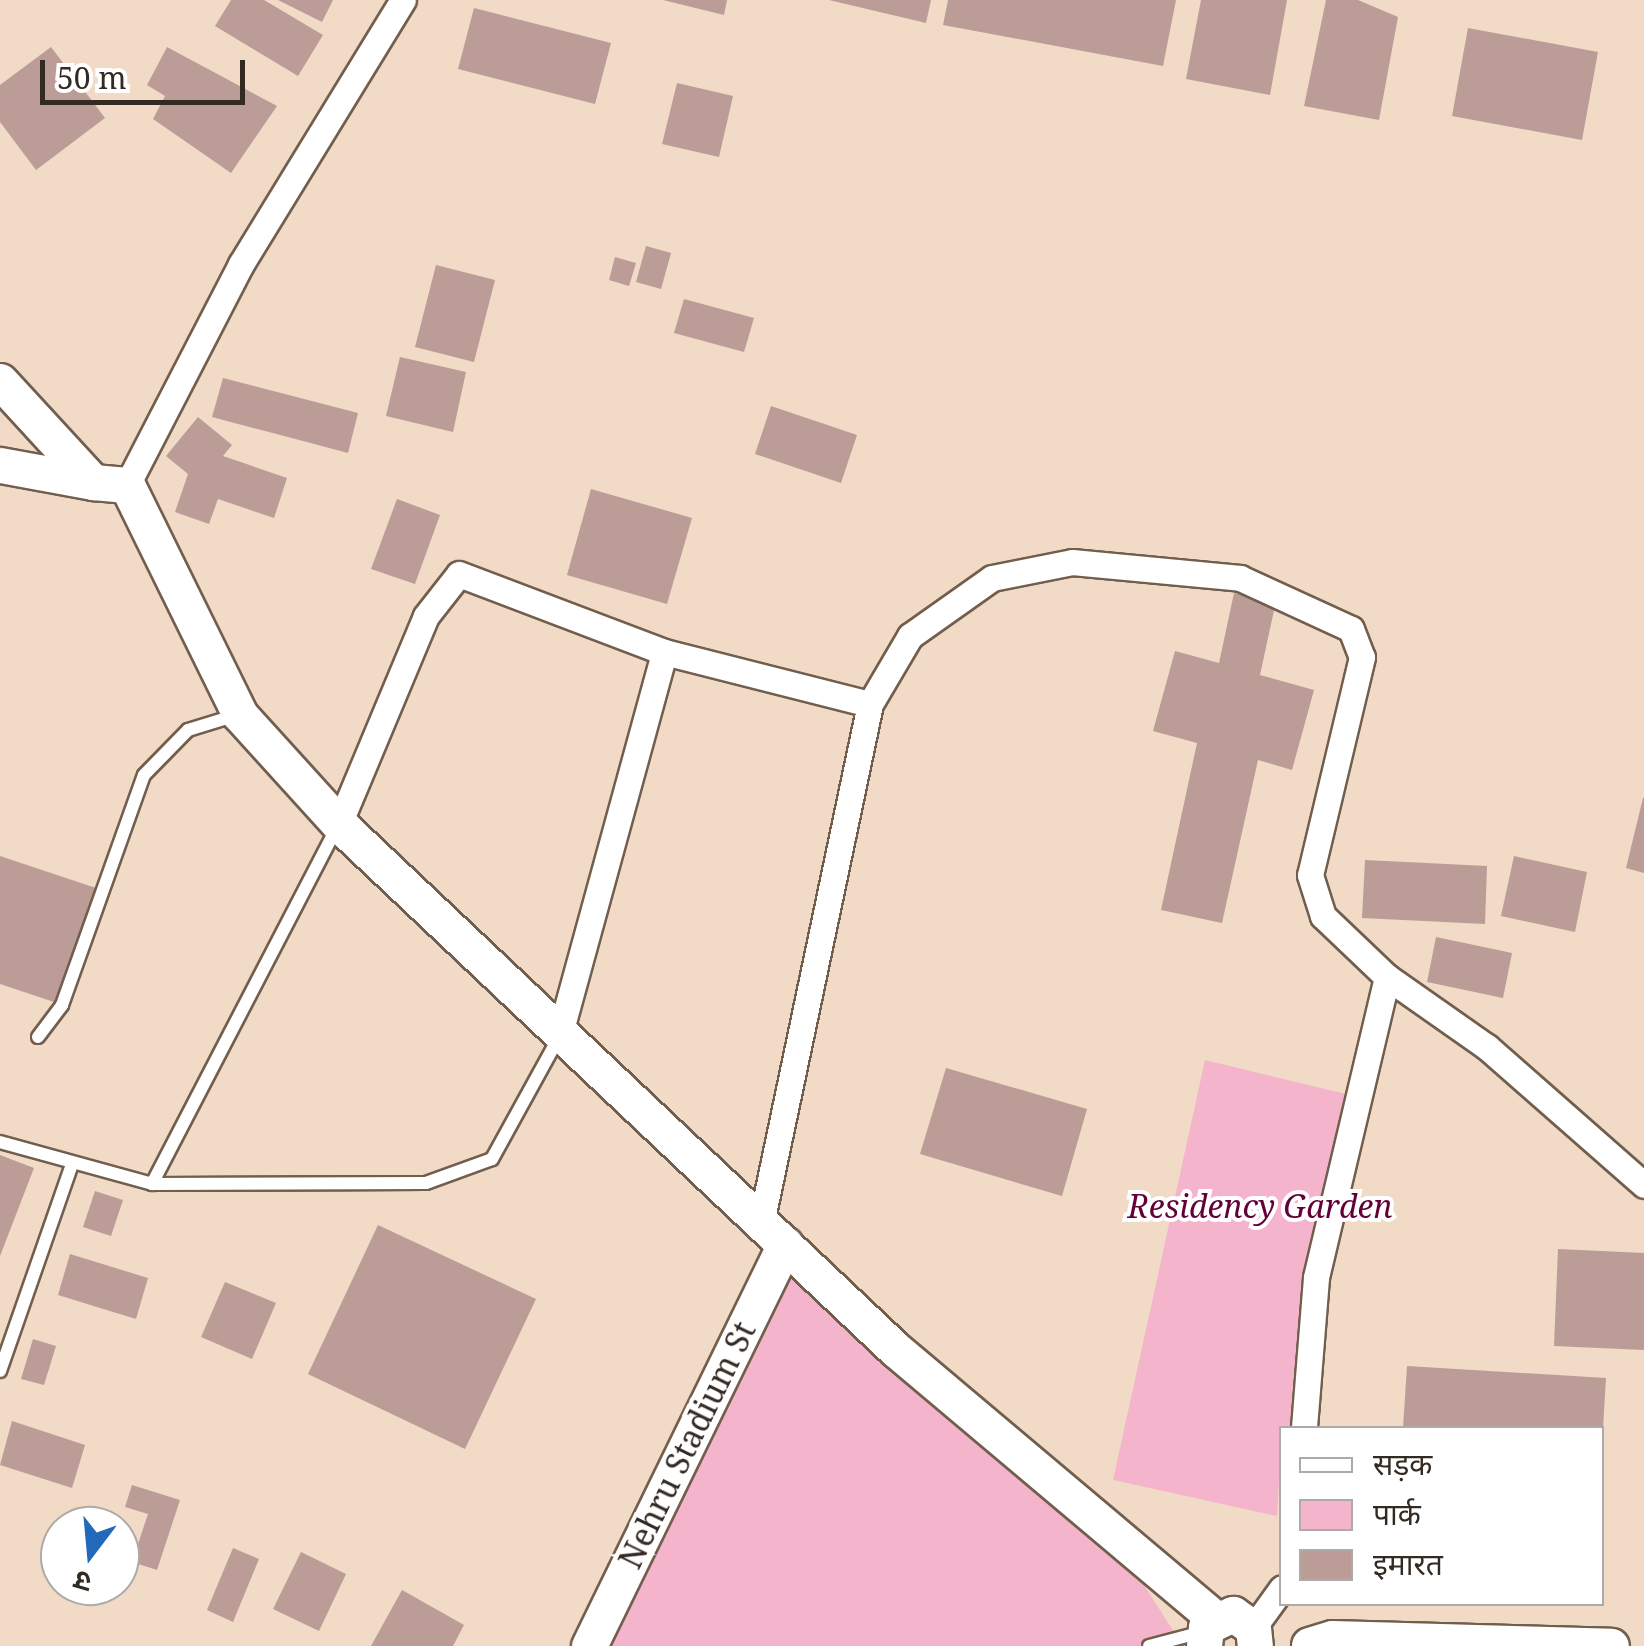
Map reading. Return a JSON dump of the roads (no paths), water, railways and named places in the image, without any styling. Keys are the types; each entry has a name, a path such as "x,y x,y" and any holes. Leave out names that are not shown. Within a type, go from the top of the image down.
{"street":[{"path":"110,484 402,0"},
{"path":"0,381 110,484 240,715 338,824 558,1037 1154,1576 1208,1632 1233,1614 1255,1638 1310,1646 1332,1638 1611,1646"},
{"path":"0,465 110,484"},
{"path":"773,1234 870,704 910,636 992,578 1072,562 1240,578 1351,629 1362,657 1310,876 1323,916 1388,978 1487,1047 1644,1185"},
{"path":"338,824 426,616 459,574 664,652 870,704"},
{"path":"558,1037 664,652"},
{"path":"1304,1426 1316,1278 1388,978"},
{"name":"Nehru Stadium St","path":"590,1646 773,1234"},
{"path":"1255,1638 1279,1594"}],"lane":[{"path":"38,1037 62,1004 144,775 188,730 240,715"},
{"path":"152,1184 338,824"},
{"path":"0,1142 71,1167 152,1184 426,1183 492,1160 558,1037"},
{"path":"0,1370 71,1167"},
{"path":"1149,1646 1208,1632"}],"park label":[{"name":"Residency Garden","path":"1260,1206"}]}
